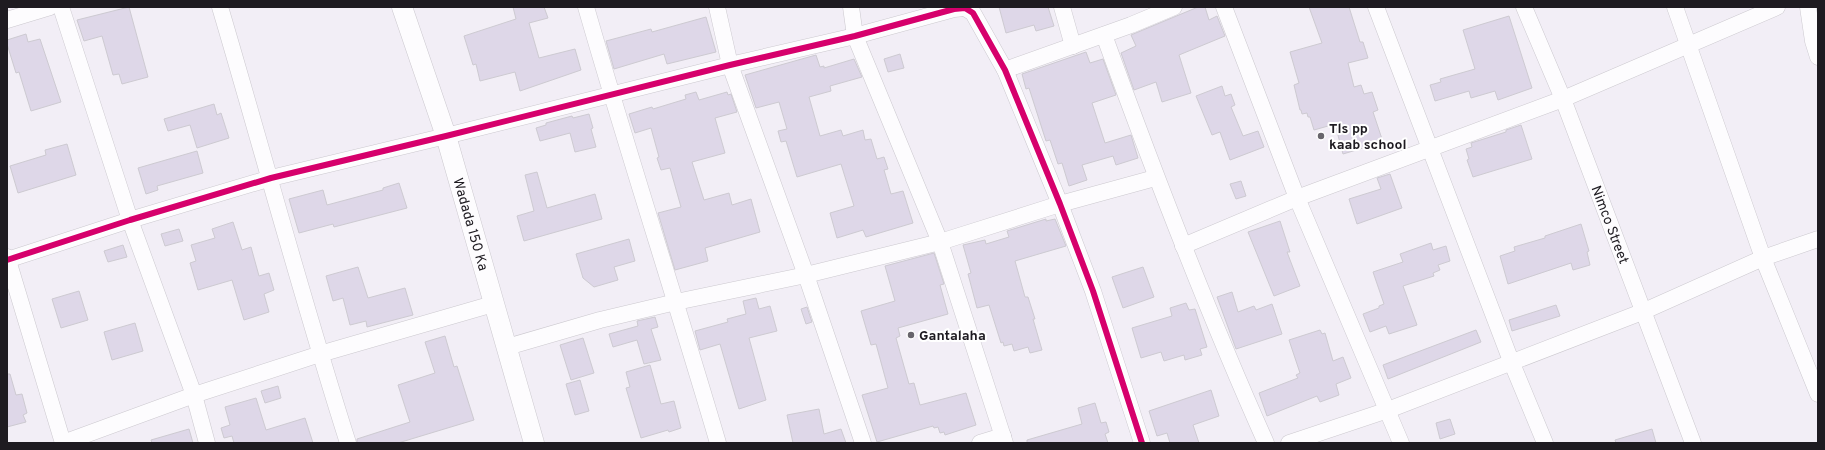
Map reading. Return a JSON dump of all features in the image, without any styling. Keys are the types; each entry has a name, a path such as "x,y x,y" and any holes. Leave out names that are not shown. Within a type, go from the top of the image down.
{"street":[{"path":"7,20 50,7"},
{"path":"61,7 130,220 194,395 207,443"},
{"path":"220,7 271,178 320,354 348,443"},
{"name":"Wadada 150 Ka","path":"402,7 446,136 534,443"},
{"path":"586,7 611,94 718,443"},
{"path":"717,7 730,64 806,275 863,443"},
{"path":"851,7 855,36 940,242 1004,439 980,443"},
{"path":"1062,7 1073,46"},
{"path":"1005,70 1104,35 1174,7"},
{"path":"1224,7 1297,198 1401,443"},
{"path":"1376,7 1511,361 1545,443"},
{"name":"Nimco Street","path":"1524,7 1563,99 1642,312 1693,443"},
{"path":"1675,7 1763,258 1818,394"},
{"path":"1183,246 1297,198 1563,99 1777,7"},
{"path":"1808,7 1813,41 1818,57"},
{"path":"493,304 320,354 194,395 63,443 7,259 130,220 271,178 446,136 730,64 855,36 954,9 965,8 973,13 1005,70 1060,204 1093,290 1142,443"},
{"path":"1104,35 1155,178 1225,351 1266,443"},
{"path":"507,347 600,320 676,302 806,275 940,242 1060,204 1155,178"},
{"path":"1289,443 1388,410 1511,361 1642,312 1763,258 1818,239"}],"building":[{"path":"129,7 148,77 122,84 119,74 113,75 102,36 84,41 77,20"},
{"path":"513,7 544,7 548,18 529,23 539,58 575,49 581,70 520,91 515,72 480,81 476,64 473,65 464,36 516,19"},
{"path":"999,7 1048,7 1054,26 1036,31 1034,25 1006,33"},
{"path":"1198,7 1205,7 1209,20 1217,16 1225,36 1179,55 1191,93 1162,102 1156,82 1134,90 1121,53 1136,46 1131,35"},
{"path":"1309,7 1349,7 1360,42 1363,42 1368,58 1348,63 1354,87 1361,85 1364,94 1372,92 1378,110 1373,112 1383,142 1343,154 1335,124 1314,130 1310,117 1308,117 1307,113 1302,114 1294,85 1299,83 1290,52 1322,43"},
{"path":"1509,16 1532,88 1498,100 1495,91 1471,98 1469,91 1435,101 1430,85 1441,82 1440,79 1475,69 1463,30"},
{"path":"706,17 716,52 667,64 664,54 614,69 606,41 651,29 652,32"},
{"path":"26,34 28,42 40,39 61,102 31,111 19,72 16,73 7,44 7,40"},
{"path":"1086,52 1090,63 1103,59 1116,95 1092,103 1105,143 1131,135 1138,158 1116,165 1113,156 1082,165 1087,180 1069,186 1062,163 1058,164 1050,140 1046,141 1029,88 1026,89 1022,74"},
{"path":"900,54 904,68 888,72 884,59"},
{"path":"816,55 820,67 824,66 824,68 854,59 862,77 830,86 831,91 809,97 820,136 841,130 843,136 863,130 865,140 871,139 877,159 884,157 888,169 884,170 891,194 903,191 913,223 866,237 863,230 837,238 830,213 854,206 841,164 797,177 786,141 781,142 778,131 787,129 779,102 756,108 745,75"},
{"path":"1222,86 1225,96 1231,94 1235,105 1231,107 1243,136 1258,131 1264,147 1230,160 1220,132 1212,135 1196,96"},
{"path":"696,92 699,100 727,92 728,95 731,94 737,112 715,118 725,153 692,162 704,200 729,193 732,205 751,199 760,232 705,248 708,261 675,270 658,213 681,207 670,168 661,170 651,128 635,133 629,114 652,107 653,109 686,99 685,95"},
{"path":"214,104 217,115 221,113 229,138 197,148 190,125 168,131 164,119"},
{"path":"589,114 596,147 575,152 570,133 540,141 536,128 546,125 546,123 572,116 573,118"},
{"path":"1521,125 1532,159 1473,177 1467,160 1469,159 1466,149 1472,147 1471,143 1506,132 1506,130"},
{"path":"67,144 76,175 18,193 10,166 46,155 45,150"},
{"path":"197,151 203,173 157,186 158,190 146,194 138,168"},
{"path":"537,172 547,208 595,194 602,219 524,241 517,216 534,211 525,175"},
{"path":"1390,174 1402,208 1357,224 1349,199 1381,189 1377,178"},
{"path":"1241,181 1246,196 1236,199 1230,184"},
{"path":"399,183 407,208 334,227 333,224 299,233 289,199 323,190 327,205 383,190 383,188"},
{"path":"1046,219 1046,221 1055,219 1066,246 1015,261 1025,297 1028,297 1035,319 1033,319 1042,350 1030,353 1028,347 1014,351 1012,344 1004,346 1003,342 1001,343 989,305 977,308 968,274 971,273 963,245 985,240 986,244 1009,237 1007,231"},
{"path":"1280,221 1290,252 1287,252 1300,286 1274,296 1248,232"},
{"path":"233,222 242,250 251,247 259,276 269,273 274,290 264,294 269,312 244,320 232,280 198,290 190,263 196,261 191,245 215,238 212,229"},
{"path":"1581,224 1589,251 1587,252 1590,265 1573,270 1571,263 1508,284 1500,256 1515,251 1514,247 1545,238 1545,236"},
{"path":"179,229 183,241 165,246 161,234"},
{"path":"629,239 635,261 614,267 618,280 594,287 583,278 576,254"},
{"path":"1431,243 1433,250 1446,246 1450,261 1438,265 1440,270 1433,273 1434,276 1403,286 1417,325 1389,334 1386,326 1370,332 1363,314 1379,308 1379,306 1384,304 1373,272 1403,262 1400,254"},
{"path":"123,245 127,257 108,262 104,251"},
{"path":"934,253 944,284 940,285 948,314 898,328 900,336 896,338 909,384 914,383 920,405 966,393 976,425 945,435 944,432 940,433 938,427 934,428 933,426 877,442 862,395 888,388 876,344 871,345 861,311 895,301 885,266"},
{"path":"358,267 368,298 405,288 413,315 367,327 366,321 350,325 343,298 333,301 326,276"},
{"path":"1143,267 1154,297 1123,308 1112,277"},
{"path":"79,291 88,320 61,328 52,299"},
{"path":"1232,292 1238,312 1254,306 1256,310 1272,304 1282,334 1236,349 1217,297"},
{"path":"756,298 759,309 770,306 777,331 749,338 766,400 739,409 720,344 700,350 695,331 728,322 727,319 746,314 743,301"},
{"path":"1186,303 1189,310 1195,309 1207,347 1200,349 1202,355 1185,360 1184,355 1164,361 1161,352 1141,358 1132,328 1172,316 1170,308"},
{"path":"1556,305 1560,316 1512,331 1509,320"},
{"path":"807,307 812,322 806,324 801,309"},
{"path":"655,317 658,327 651,329 661,360 644,364 637,340 613,347 609,334 638,326 637,321"},
{"path":"135,323 143,351 112,360 104,332"},
{"path":"1320,330 1322,334 1325,333 1333,361 1343,357 1351,378 1336,384 1339,395 1320,402 1317,396 1267,416 1259,393 1298,378 1296,375 1300,373 1289,340"},
{"path":"1476,330 1481,342 1388,379 1383,365"},
{"path":"445,336 454,367 457,366 474,420 398,443 357,443 357,439 410,422 398,385 435,373 425,342"},
{"path":"583,338 594,373 571,380 560,345"},
{"path":"650,365 661,404 674,401 681,428 669,432 668,430 641,438 626,388 630,387 626,372"},
{"path":"7,374 10,374 16,395 22,394 27,413 23,415 26,422 7,427"},
{"path":"580,380 589,411 575,415 566,384"},
{"path":"278,386 281,398 265,403 261,391"},
{"path":"1211,390 1219,416 1193,425 1199,443 1170,443 1167,433 1157,436 1149,411"},
{"path":"256,398 266,430 305,418 313,443 234,443 232,436 224,438 221,428 230,425 225,407"},
{"path":"1095,403 1101,423 1106,422 1109,432 1105,434 1108,443 1027,443 1027,440 1082,424 1078,408"},
{"path":"819,409 824,434 841,429 846,443 793,443 787,415"},
{"path":"1450,419 1455,434 1440,439 1436,423"},
{"path":"189,429 193,443 152,443 151,440"},
{"path":"1652,429 1656,443 1616,443 1615,440"}],"cycle path":[{"path":"7,260 130,220 271,178 730,65 855,36 954,9 965,8 973,13 1005,70 1060,204 1093,291 1142,443"}],"place":[{"name":"Tls pp kaab school","path":"1321,136"},
{"name":"Gantalaha","path":"911,335"}]}
